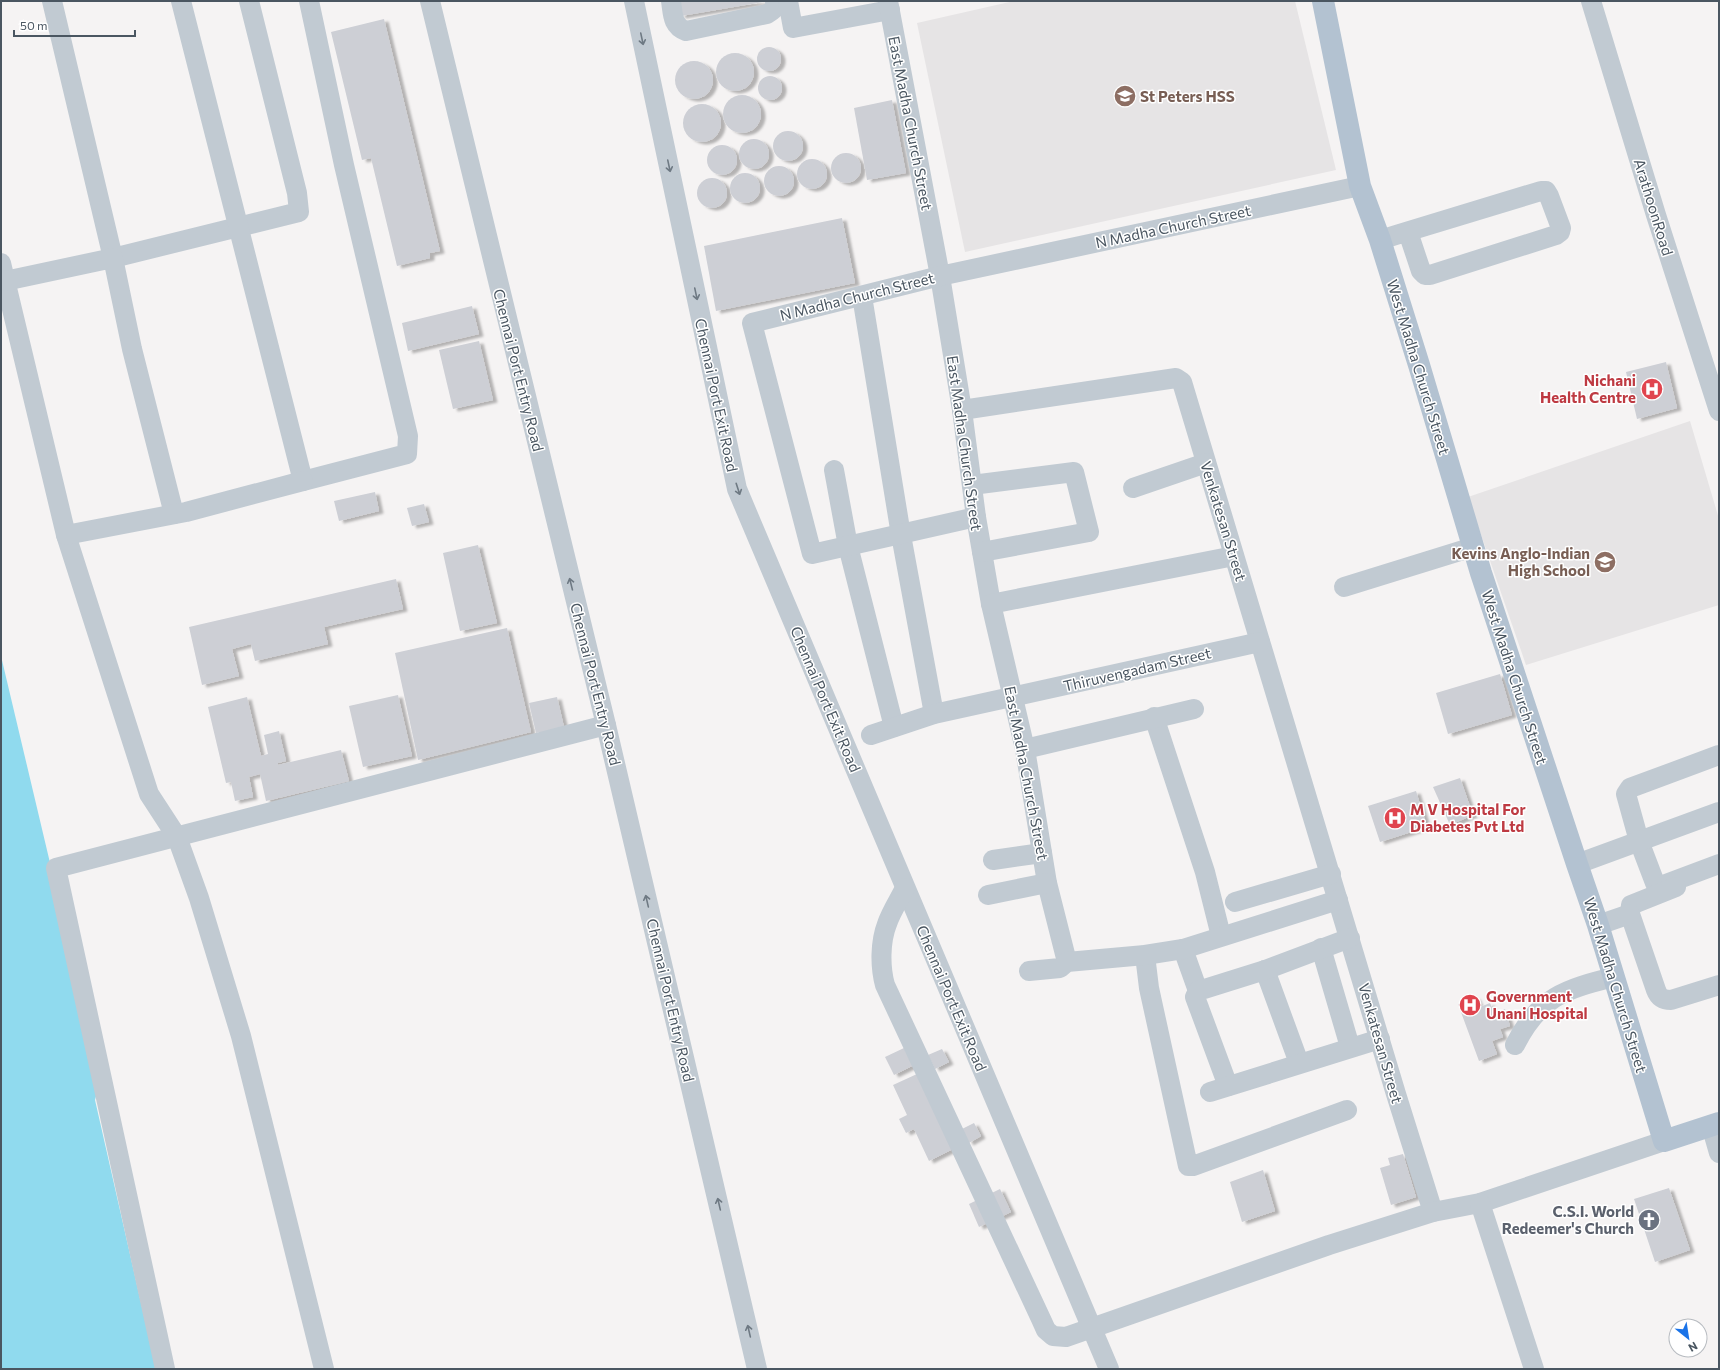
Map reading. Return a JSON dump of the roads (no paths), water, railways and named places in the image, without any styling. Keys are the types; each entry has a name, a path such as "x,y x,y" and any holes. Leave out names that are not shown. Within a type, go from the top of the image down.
{"main road":[{"name":"West Madha Church Street","path":"1323,1 1360,186 1380,240 1473,548 1598,924 1664,1141"},
{"path":"1664,1141 1715,1124"}],"street":[{"path":"52,1 113,258 132,349 174,514"},
{"path":"181,1 303,481"},
{"path":"249,1 297,194 299,212 113,258 3,272 66,535 149,794 177,837 199,898 241,1036 324,1369"},
{"path":"66,535 174,514 407,454 408,436 344,165 309,1"},
{"name":"Chennai Port Entry Road","path":"430,1 606,725 757,1369"},
{"name":"Chennai Port Exit Road","path":"634,1 737,489 1108,1369"},
{"path":"671,1 675,24 679,29 686,31 767,14 773,10 776,1"},
{"path":"788,1 793,28 889,6"},
{"name":"ArathoonRoad","path":"1591,1 1656,215 1718,406"},
{"name":"East Madha Church Street","path":"889,6 940,276 962,410 976,517 990,604 1025,749 1047,883 1067,962"},
{"name":"N Madha Church Street","path":"976,517 812,554 752,323 940,276 1360,186"},
{"path":"1380,240 1541,191 1546,191 1549,196 1561,228 1560,232 1556,235 1430,275 1425,275 1421,272 1408,232"},
{"path":"862,296 900,535 934,714"},
{"name":"Venkatesan Street","path":"962,410 1176,378 1182,382 1396,1094 1433,1212"},
{"path":"1133,488 1206,463"},
{"path":"834,470 848,546 894,727"},
{"path":"972,486 1074,472 1089,532 982,552"},
{"path":"1344,587 1473,548"},
{"path":"990,604 1234,556"},
{"name":"Thiruvengadam Street","path":"871,735 934,714 1260,642"},
{"path":"1025,749 1154,717 1194,709"},
{"path":"1154,717 1205,872 1221,936"},
{"path":"165,1369 56,868 606,725"},
{"path":"1719,755 1628,790 1626,794 1639,841 1653,880 1659,885 1719,864"},
{"path":"1577,864 1719,812"},
{"path":"993,860 1042,853"},
{"path":"1719,872 1637,902 1631,905 1630,914 1659,997 1664,1000 1671,1000 1719,984"},
{"path":"1234,902 1331,874"},
{"path":"988,895 1047,883"},
{"path":"905,888 891,915 884,935 882,968 885,985 1046,1330 1052,1336 1060,1337 1091,1328 1329,1245 1433,1212 1480,1203 1664,1141"},
{"path":"1029,971 1060,968 1067,962 1145,955 1183,949 1338,900"},
{"path":"1598,924 1630,914"},
{"path":"1350,938 1265,970 1198,991 1195,997 1219,1089 1350,1047 1380,1039"},
{"path":"1321,948 1350,1047"},
{"path":"1183,949 1198,991"},
{"path":"1145,955 1149,988 1188,1166 1193,1166 1347,1110"},
{"path":"1265,970 1299,1063"},
{"path":"1515,1045 1524,1028 1535,1013 1549,1000 1580,985 1614,977"},
{"path":"1715,1124 1719,1152"},
{"path":"1480,1203 1534,1369"}],"water":[{"path":"1,656 101,1078 95,1100 156,1369 1,1369"}],"place":[{"name":"St Peters HSS","path":"1125,96"},
{"name":"Nichani Health Centre","path":"1652,389"},
{"name":"Kevins Anglo-Indian High School","path":"1605,562"},
{"name":"M V Hospital For Diabetes Pvt Ltd","path":"1395,818"},
{"name":"Government Unani Hospital","path":"1470,1005"},
{"name":"C.S.I. World Redeemer's Church","path":"1649,1220"}]}
